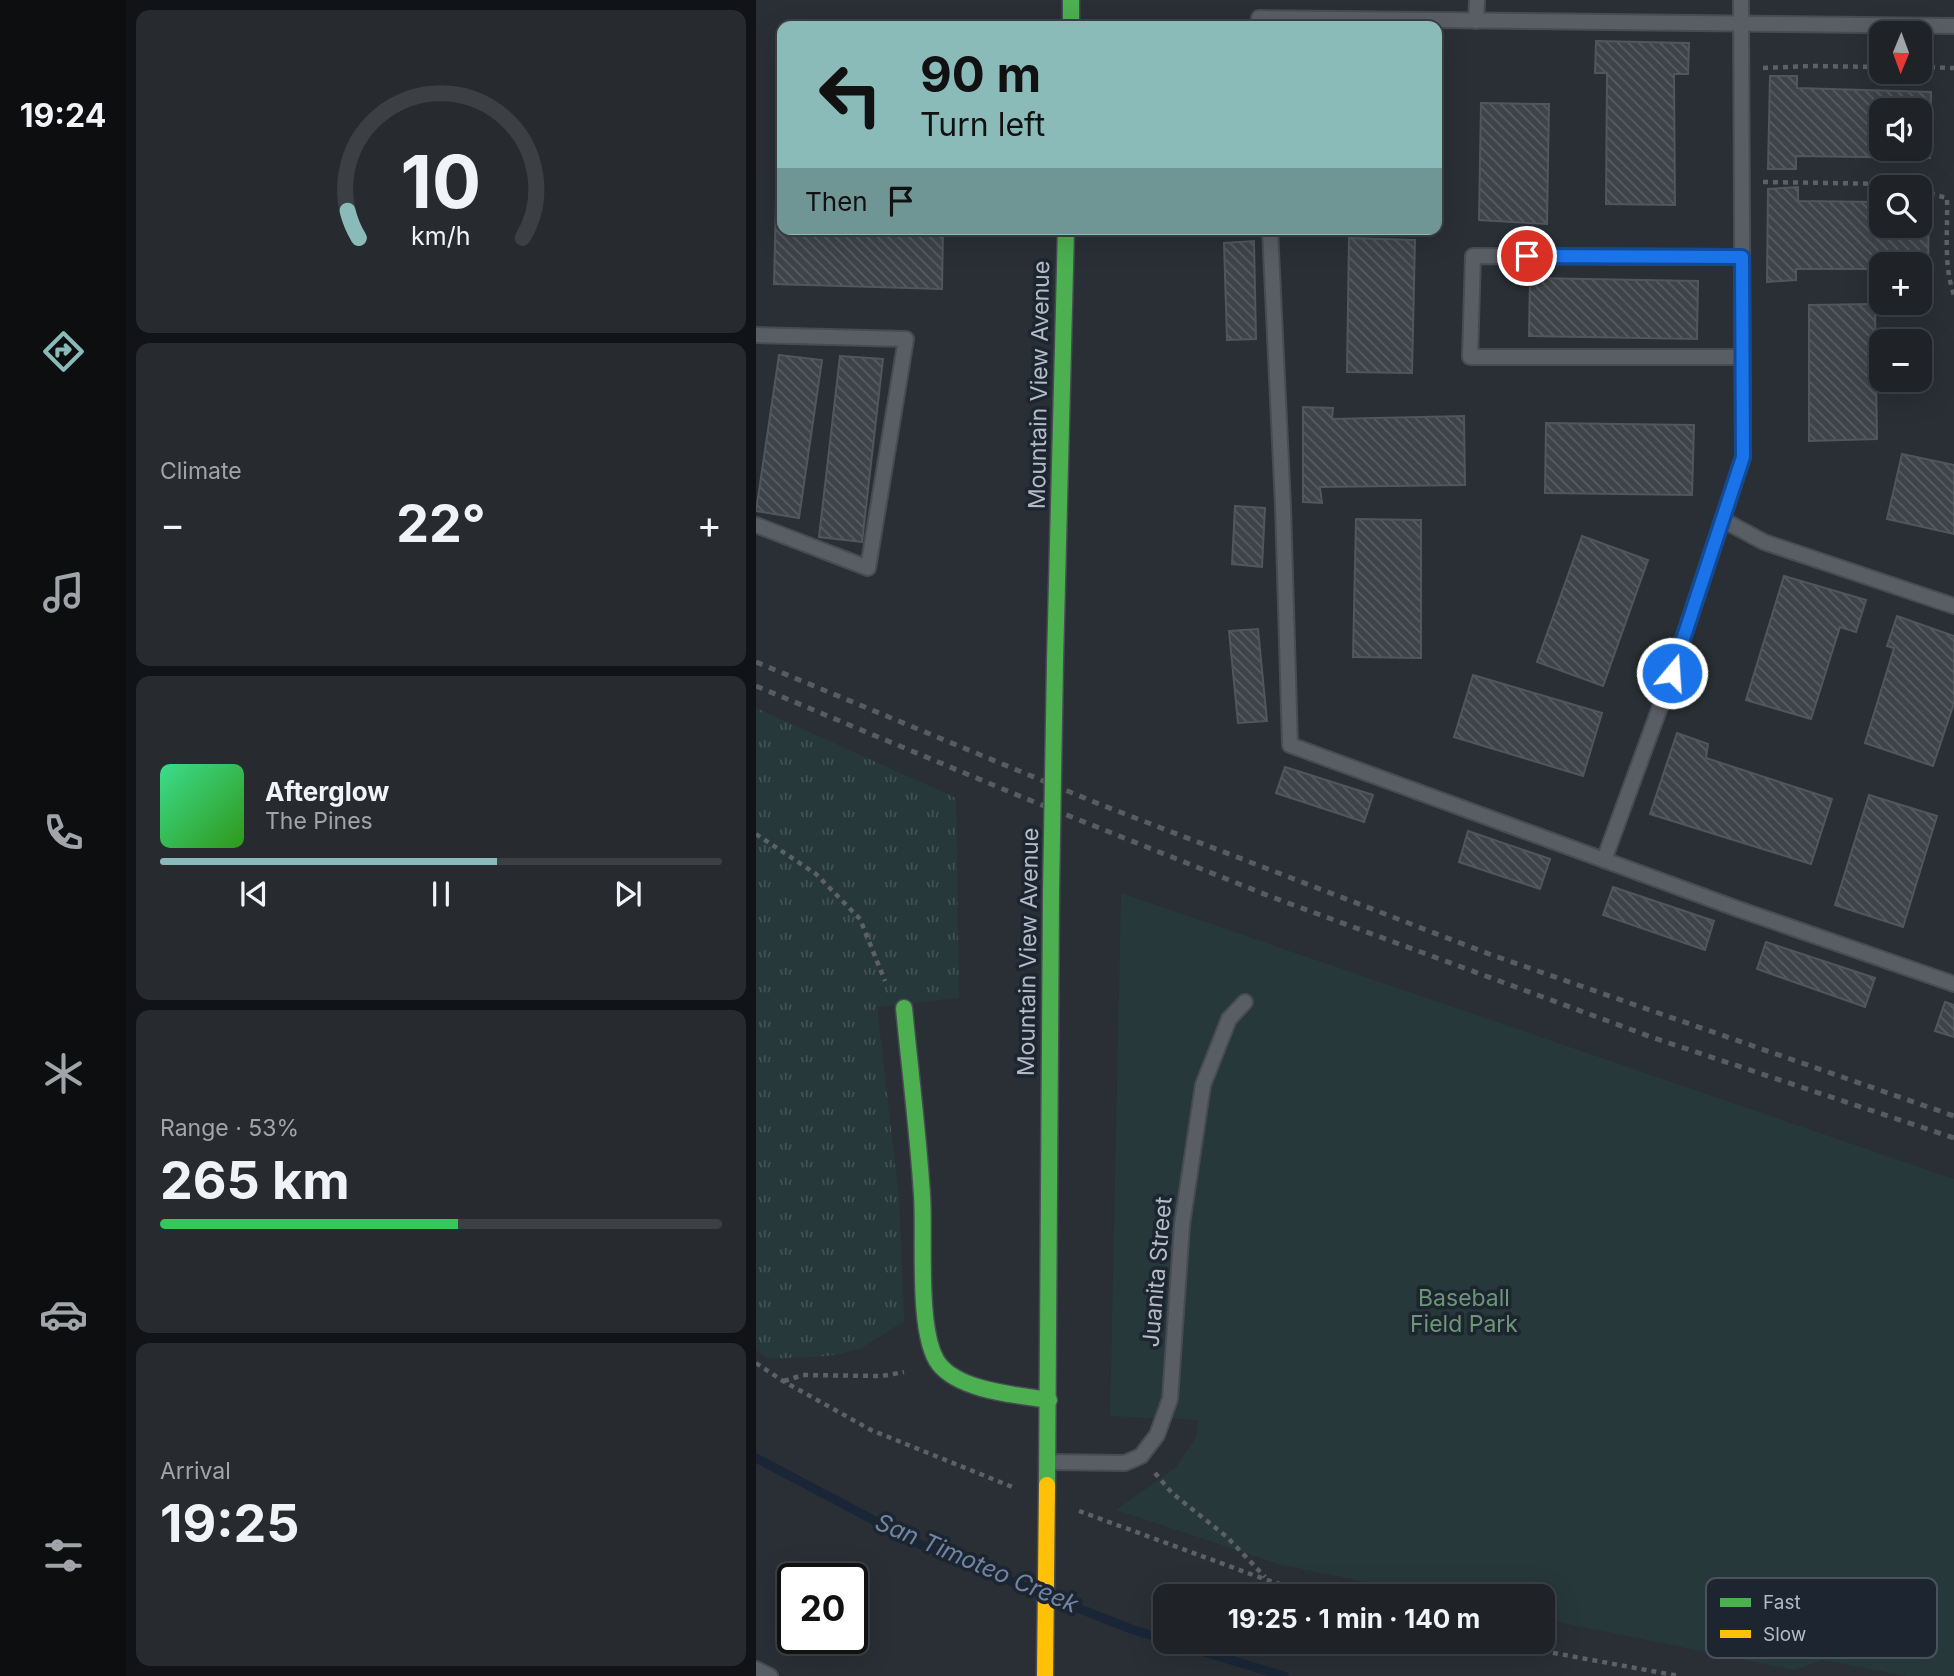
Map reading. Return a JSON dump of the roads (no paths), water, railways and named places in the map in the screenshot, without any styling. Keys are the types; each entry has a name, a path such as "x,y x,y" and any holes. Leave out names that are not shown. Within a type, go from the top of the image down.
{"main road":[{"path":"1070,21 1071,0"},
{"name":"Mountain View Avenue","path":"1045,1676 1051,894 1066,235"},
{"path":"904,1008 923,1198 926,1323 932,1351 939,1364 952,1375 983,1388 1049,1400"}],"lane":[{"path":"1476,0 1476,21"},
{"path":"1604,860 1664,699 1743,457 1741,0"},
{"path":"1259,21 1259,18 1954,26"},
{"path":"1270,235 1283,506 1290,745 1954,984"},
{"path":"1742,257 1473,256 1470,357 1742,357"},
{"path":"756,335 906,339 868,568 756,525"},
{"path":"1723,520 1764,542 1954,606"},
{"name":"Juanita Street","path":"1047,1462 1125,1463 1141,1456 1157,1435 1170,1399 1182,1226 1203,1085 1229,1019 1245,1002"},
{"path":"756,1669 770,1676"}],"waterway":[{"name":"San Timoteo Creek","path":"756,1458 919,1544 1035,1591"},
{"name":"San Timoteo Creek","path":"1055,1599 1153,1636"},
{"name":"San Timoteo Creek","path":"1211,1654 1284,1676"}],"railway":[{"path":"756,662 1099,804 1489,954 1954,1116"},
{"path":"756,686 1269,896 1654,1038 1954,1138"}],"park label":[{"name":"Baseball Field Park","path":"1464,1311"}]}
